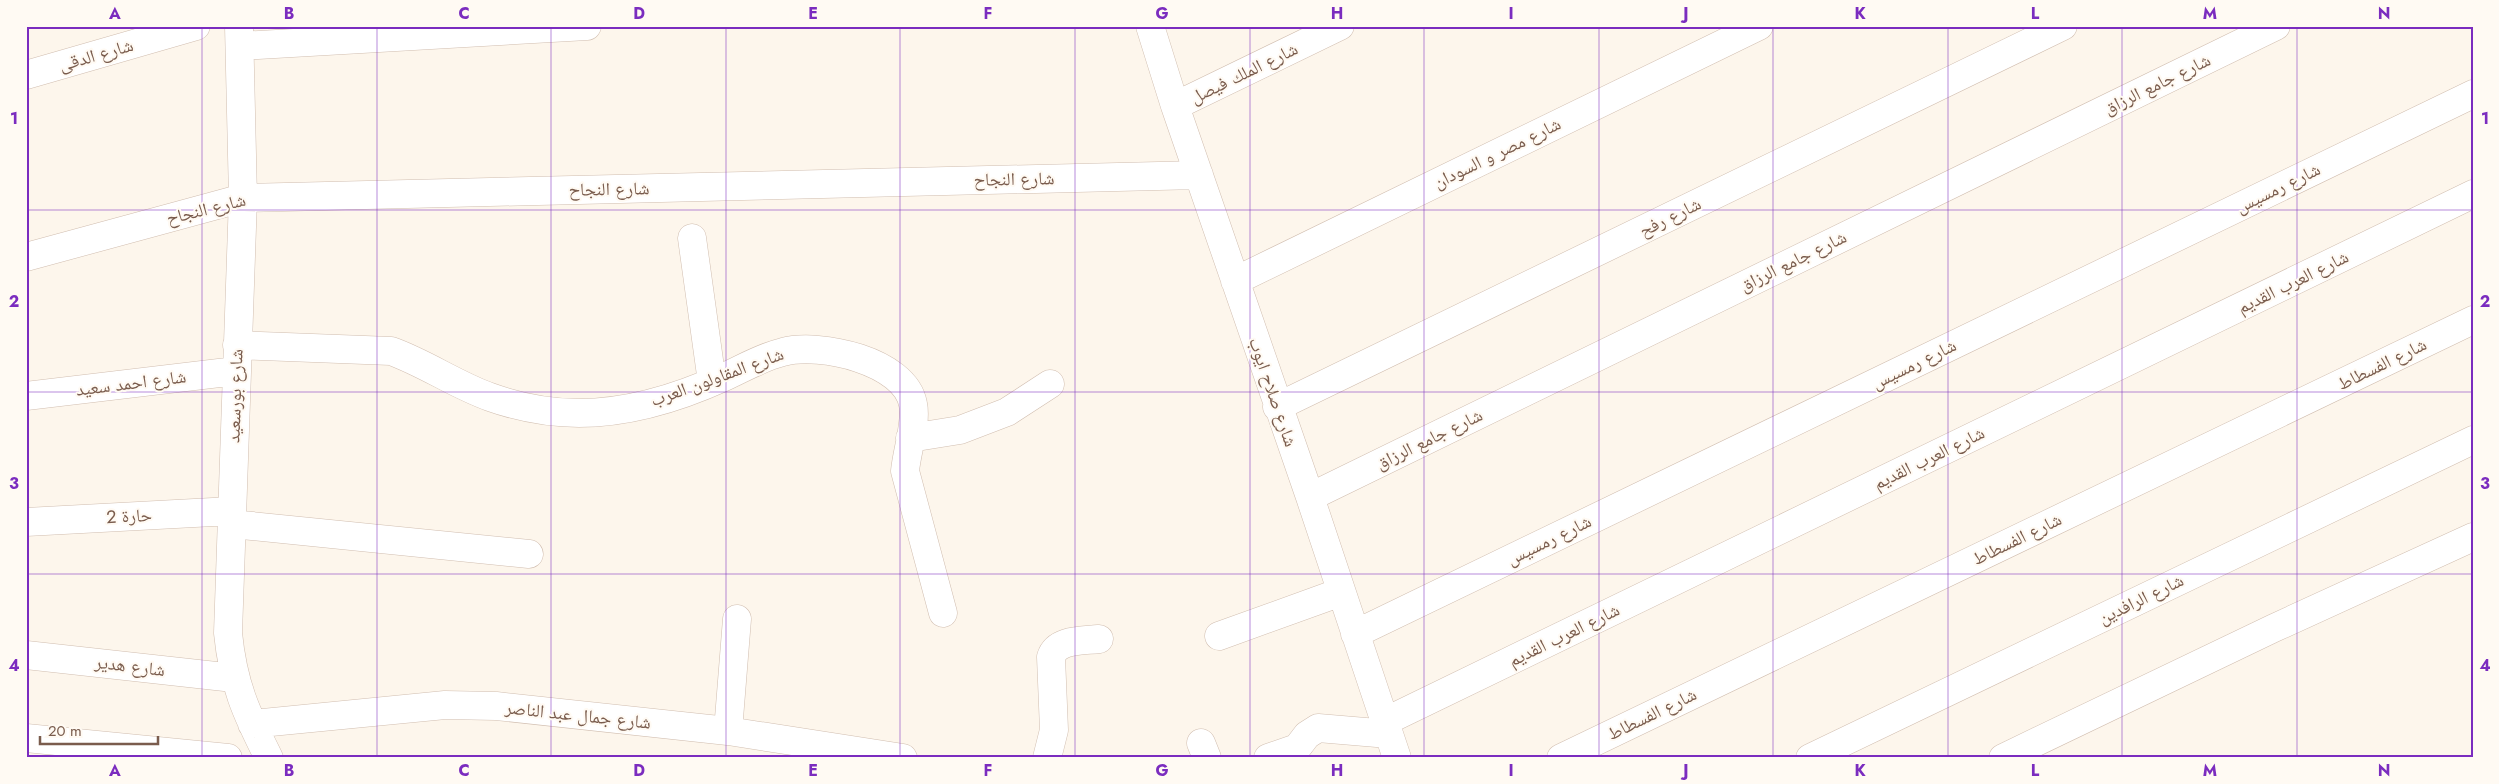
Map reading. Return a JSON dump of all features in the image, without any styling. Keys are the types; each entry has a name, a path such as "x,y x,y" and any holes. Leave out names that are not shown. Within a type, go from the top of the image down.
{"street":[{"name":"شارع الدقى","path":"26,75 196,26"},
{"path":"239,36 587,26"},
{"name":"شارع صلاح ايوب","path":"1150,26 1175,106 1277,407 1310,497 1390,738"},
{"name":"شارع الملك فيصل","path":"1175,106 1340,26"},
{"name":"شارع مصر و السودان","path":"1234,281 1759,26"},
{"name":"شارع رفح","path":"1277,407 2063,26"},
{"name":"شارع جامع الرزاق","path":"1310,497 2276,26"},
{"name":"شارع بورسعيد","path":"239,36 243,198 228,633 234,678 252,724 269,758"},
{"name":"شارع رمسيس","path":"1354,634 2473,94"},
{"name":"شارع النجاح","path":"26,256 243,198 1199,175"},
{"name":"شارع العرب القديم","path":"1390,738 2473,194"},
{"path":"692,238 712,382"},
{"name":"شارع الفسطاط","path":"1561,758 2473,320"},
{"name":"شارع المقاولون العرب","path":"237,358 391,351 412,359 489,397 531,409 579,413 625,408 659,401 712,382 757,360 785,351 817,350 847,353 869,361 883,370 908,390 913,402 915,416 905,471 943,613"},
{"name":"شارع احمد سعيد","path":"26,396 237,358"},
{"path":"910,438 960,430 1007,412 1050,384"},
{"name":"شارع الرافدين","path":"1810,758 2473,440"},
{"name":"حارة 2","path":"26,522 232,517 530,554"},
{"path":"2003,758 2274,628 2473,537"},
{"path":"1219,636 1341,592"},
{"path":"728,731 737,619"},
{"path":"1047,758 1054,730 1051,656 1059,644 1099,638"},
{"name":"شارع هدير","path":"26,654 234,678"},
{"name":"شارع جمال عبد الناصر","path":"252,724 445,705 496,706 728,731 903,758"},
{"path":"1268,758 1297,748 1307,735 1318,728 1390,738"},
{"path":"26,738 228,758"}]}
